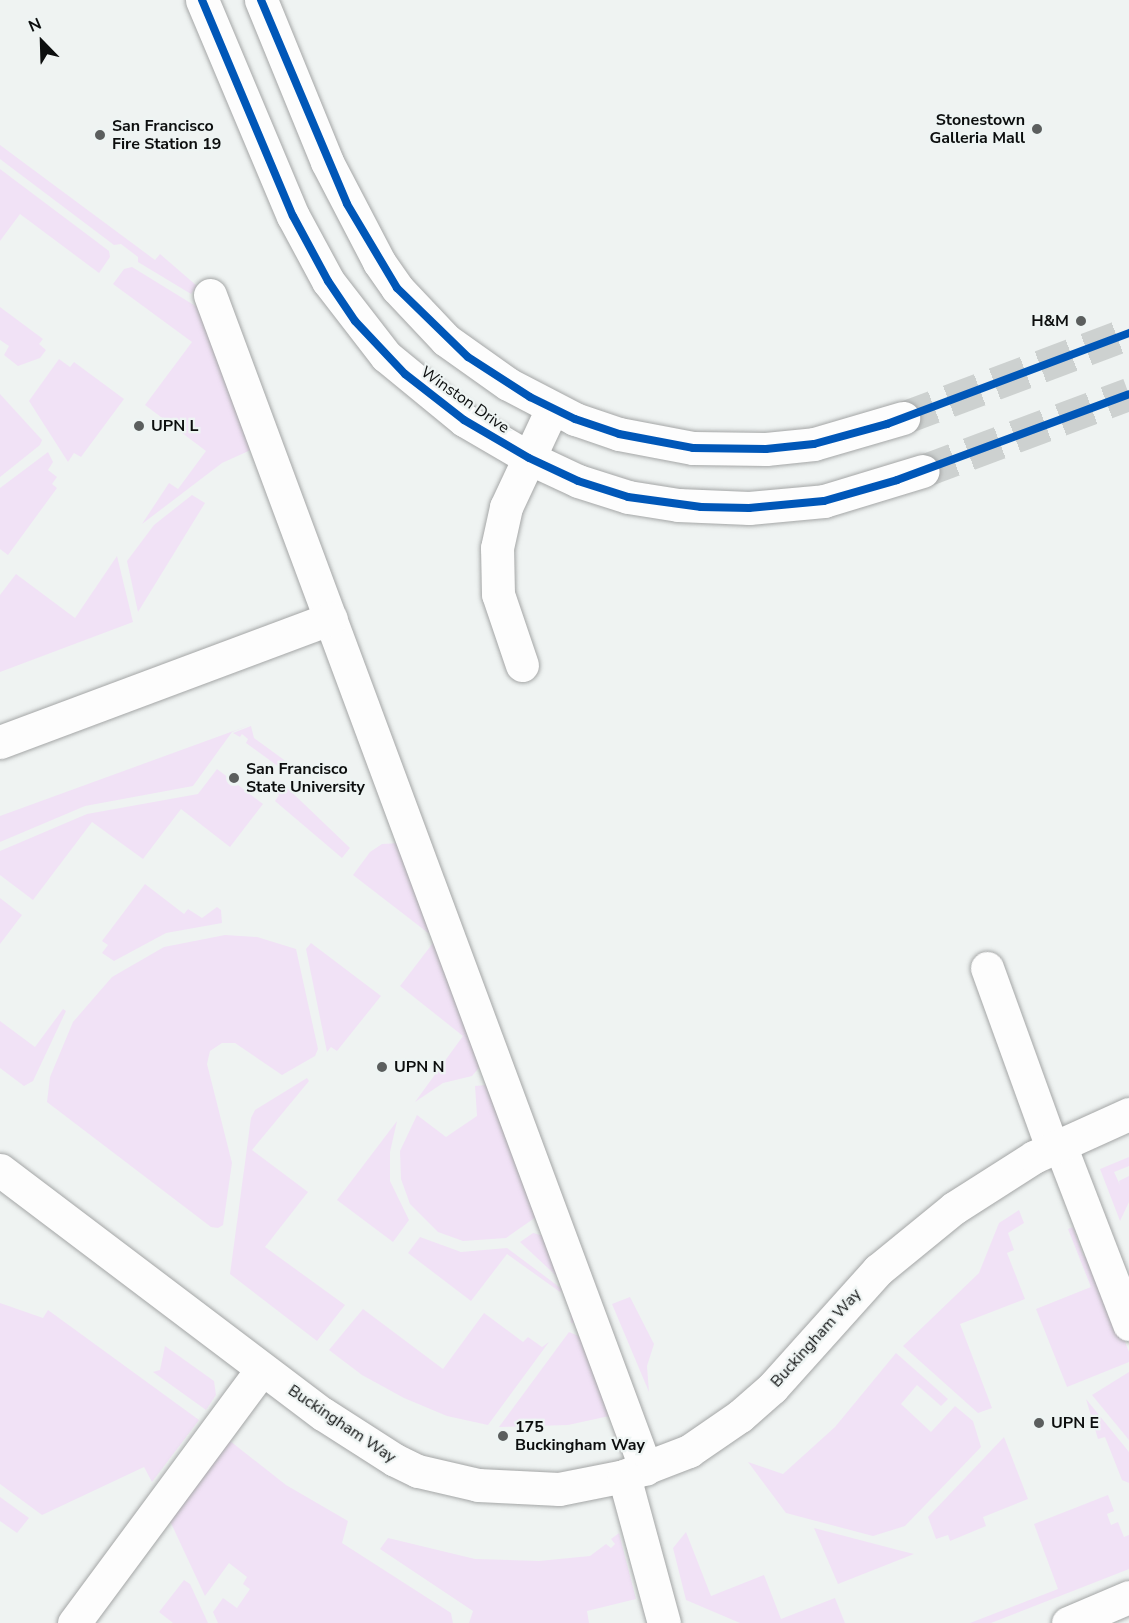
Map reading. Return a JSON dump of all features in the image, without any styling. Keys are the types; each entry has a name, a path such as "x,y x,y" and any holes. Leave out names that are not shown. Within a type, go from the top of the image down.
{"street":[{"name":"Winston Drive","path":"202,0 293,216 342,302 386,356 425,391 464,420 529,459 604,490 653,501 710,507 749,508 824,501 923,471"},
{"path":"261,0 358,228 397,288 468,357 552,409 642,440 733,450 814,444 903,418"},
{"path":"210,295 330,618 635,1473 664,1623"},
{"path":"522,665 498,594 496,572 506,507 552,409"},
{"path":"0,742 330,618"},
{"path":"987,968 1056,1146 1129,1323"},
{"name":"Buckingham Way","path":"0,1170 262,1369 369,1445 418,1471 478,1485 514,1489 559,1489 635,1473 689,1451 740,1416 779,1380 842,1306 916,1236 994,1181 1056,1146 1129,1114"},
{"path":"74,1623 262,1369"},
{"path":"1068,1623 1129,1597"}],"shaded area":[{"path":"0,145 155,260 160,254 197,286 191,294 138,262 138,257 121,244 114,245 0,159"},
{"path":"0,169 109,251 110,257 99,273 20,214 0,241"},
{"path":"132,267 197,307 253,449 222,463 142,524 169,483 178,489 206,451 145,405 192,342 113,284 124,269"},
{"path":"0,307 43,339 39,344 46,350 40,358 18,366 4,355 9,346 0,340"},
{"path":"59,359 70,367 74,362 124,399 81,457 74,453 68,462 29,401"},
{"path":"0,394 42,440 40,445 0,477"},
{"path":"48,452 53,462 48,470 57,477 52,484 57,488 8,555 0,549 0,488"},
{"path":"192,495 205,503 138,612 127,561 154,525"},
{"path":"117,556 133,622 0,672 0,595 16,574 75,618"},
{"path":"250,725 232,732 193,786 85,806 0,842 0,816"},
{"path":"251,726 254,738 291,765 286,772 246,743 248,739 242,734 240,737 233,733"},
{"path":"217,769 263,804 230,847 181,809 143,859 92,822 33,900 0,875 0,851 87,814 198,794"},
{"path":"280,781 350,848 342,858 275,801 279,795 273,789"},
{"path":"400,843 487,1058 472,1076 443,1083 415,1102 463,1036 400,986 436,939 353,875 370,852 382,844"},
{"path":"145,884 184,914 188,909 202,918 217,907 221,910 222,923 166,933 114,961 102,953 108,945 102,941"},
{"path":"0,898 22,915 0,944"},
{"path":"225,935 257,937 296,949 318,1049 315,1056 282,1075 235,1043 222,1043 210,1051 207,1064 232,1163 223,1225 218,1228 211,1227 47,1102 50,1077 73,1022 112,977 164,947"},
{"path":"311,943 381,996 337,1051 331,1047 327,1052 306,949"},
{"path":"63,1009 66,1011 33,1081 24,1086 0,1068 0,1021 35,1047"},
{"path":"307,1078 309,1081 252,1150 308,1192 265,1247 345,1305 317,1341 230,1274 251,1118 255,1110"},
{"path":"496,1084 536,1217 506,1238 463,1241 438,1232 410,1204 401,1179 400,1151 417,1115 446,1137 477,1116 475,1086"},
{"path":"397,1121 390,1152 390,1181 409,1220 393,1242 337,1200"},
{"path":"1129,1157 1129,1166 1114,1172 1120,1185 1119,1181 1129,1176 1129,1202 1120,1221 1100,1169"},
{"path":"1019,1210 1024,1223 1008,1233 1014,1250 1007,1253 1025,1299 960,1324 992,1408 978,1413 903,1346 979,1273 999,1223"},
{"path":"1073,1227 1083,1255 1095,1263 1129,1352 1129,1362 1067,1387 1036,1309 1091,1287 1068,1229"},
{"path":"533,1233 552,1238 582,1322 571,1323 570,1300 564,1283 520,1242"},
{"path":"420,1237 461,1252 507,1248 562,1289 560,1292 507,1254 471,1301 408,1253"},
{"path":"630,1297 654,1344 647,1366 649,1392 612,1304"},
{"path":"0,1303 43,1318 48,1310 199,1420 152,1482 144,1467 42,1515 0,1484"},
{"path":"363,1309 443,1369 484,1313 523,1342 528,1337 542,1347 549,1342 488,1425 447,1416 404,1398 362,1375 329,1350"},
{"path":"569,1332 588,1340 614,1415 568,1425 499,1427"},
{"path":"165,1346 214,1381 216,1395 206,1410 153,1372 160,1370"},
{"path":"896,1353 948,1399 941,1406 917,1385 901,1404 931,1432 955,1406 973,1421 981,1447 905,1526 873,1536 786,1513 748,1462 783,1474 835,1427"},
{"path":"1129,1372 1129,1440 1092,1395"},
{"path":"1086,1399 1129,1452 1129,1483 1122,1480 1105,1437 1098,1439"},
{"path":"1004,1437 1028,1499 983,1517 986,1526 950,1541 948,1535 936,1539 928,1517"},
{"path":"230,1441 286,1485 348,1521 342,1543 451,1613 453,1623 218,1623 213,1612 223,1598 237,1608 250,1589 243,1584 247,1577 229,1563 205,1596 170,1521"},
{"path":"1108,1495 1114,1511 1107,1514 1111,1525 1118,1522 1124,1537 1129,1535 1129,1569 991,1623 970,1623 1058,1589 1034,1524"},
{"path":"0,1497 29,1518 17,1533 0,1521"},
{"path":"814,1528 898,1550 914,1554 838,1584"},
{"path":"686,1532 711,1596 764,1575 781,1619 835,1598 845,1623 740,1623 686,1600 673,1548"},
{"path":"619,1533 636,1599 587,1611 589,1623 469,1623 473,1611 380,1549 388,1538 475,1559 539,1561 590,1556 606,1544 611,1548 615,1544 611,1539"},
{"path":"184,1580 190,1584 208,1623 173,1623 159,1612"}],"tunnel":[{"path":"903,418 1129,333"},
{"path":"923,471 1129,394"}],"cycle path":[{"path":"202,0 293,216 328,281 355,321 405,374 464,420 529,458 578,481 628,497 701,507 749,508 824,501 897,480 1129,394"},
{"path":"261,0 347,204 397,288 468,357 530,397 575,419 619,434 693,448 766,449 814,444 887,424 1129,333"}],"place":[{"name":"Stonestown Galleria Mall","path":"1037,129"},
{"name":"San Francisco Fire Station 19","path":"100,135"},
{"name":"H&M","path":"1081,321"},
{"name":"UPN L","path":"139,426"},
{"name":"San Francisco State University","path":"234,778"},
{"name":"UPN N","path":"382,1067"},
{"name":"UPN E","path":"1039,1423"},
{"name":"175 Buckingham Way","path":"503,1436"}]}
